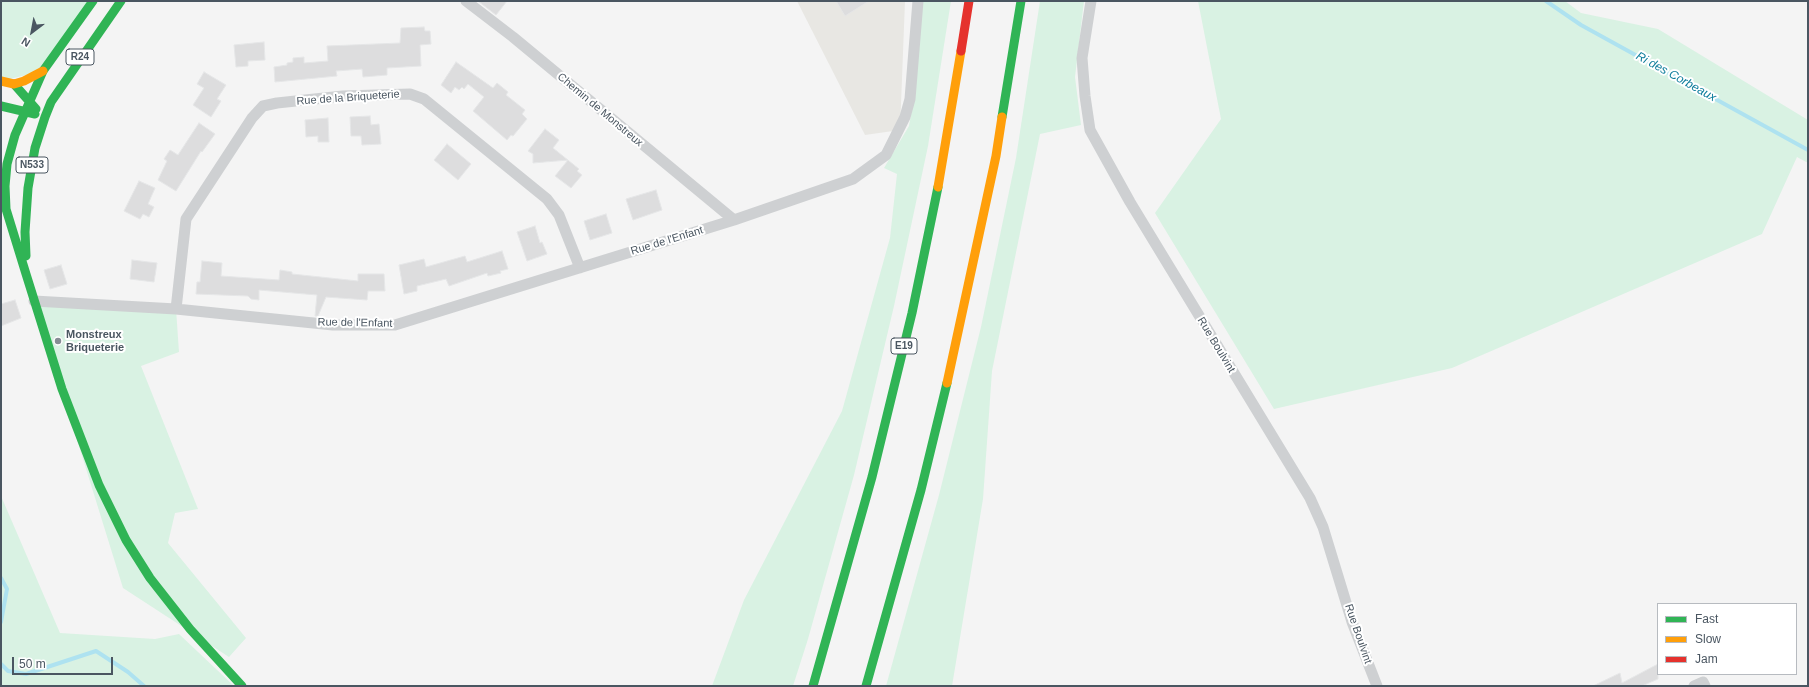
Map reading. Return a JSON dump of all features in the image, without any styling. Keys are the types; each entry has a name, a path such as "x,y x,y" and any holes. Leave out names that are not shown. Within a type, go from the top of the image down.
{"main road":[{"name":"R24","path":"27,106 42,71 93,1"},
{"name":"R24","path":"45,117 52,102 70,73 121,1"},
{"name":"E19","path":"813,686 872,477 912,313 946,146 969,1"},
{"path":"866,686 921,490 961,322 996,156 1021,1"},
{"path":"1,81 14,84 24,82 42,71"},
{"path":"14,84 27,106 45,117"},
{"path":"1,106 27,106"},
{"name":"N533","path":"27,106 15,135 7,164 5,186 6,209 62,389 99,485 126,540 150,578 190,629 242,686"},
{"name":"N533","path":"26,274 25,232 28,188 35,148 45,117"},
{"path":"1,145 7,164"}],"street":[{"name":"Chemin de Monstreux","path":"466,1 513,37 734,220"},
{"name":"Rue de l'Enfant","path":"34,301 176,309 333,325 395,325 734,220 854,179 886,155 905,117 910,99 918,1"},
{"name":"Rue Boulvint","path":"1091,1 1082,58 1085,96 1090,130 1130,202 1310,498 1323,527 1352,622 1376,686"},
{"name":"Rue de la Briqueterie","path":"176,309 186,219 252,118 263,106 277,103 343,96 410,94 424,99 547,199 559,215 580,268"},
{"path":"1694,686 1703,682 1705,686"}],"shaded area":[{"path":"797,1 905,1 900,130 865,135"}],"green space":[{"path":"1,1 93,1 43,71 1,81"},
{"path":"922,1 951,1 928,146 894,306 854,475 808,639 793,686 712,686 744,600 842,411 890,238 897,174 884,168 909,126 915,91"},
{"path":"1040,1 1084,1 1075,77 1081,125 1040,134 992,371 983,499 952,686 886,686 939,495 981,327 1016,158"},
{"path":"1198,1 1565,1 1581,13 1658,29 1808,120 1808,163 1797,157 1762,234 1452,368 1274,409 1155,213 1221,119"},
{"path":"34,301 176,309 179,352 141,366 198,509 175,513 168,543 246,638 229,657 123,588"},
{"path":"1,496 60,633 155,639 179,634 234,686 1,686"}],"building":[{"path":"478,1 507,1 496,15"},
{"path":"836,1 869,1 845,16"},
{"path":"424,27 425,31 430,31 431,44 420,45 421,66 387,68 387,75 363,77 362,69 336,71 337,76 275,82 274,67 287,65 287,63 293,62 293,58 304,57 304,63 328,61 327,46 400,43 401,28"},
{"path":"264,42 265,60 248,61 248,66 236,67 234,45"},
{"path":"456,62 493,88 497,83 508,92 506,95 525,110 522,114 527,119 513,136 511,135 507,140 473,111 484,97 468,84 464,89 462,87 459,90 455,87 451,93 441,85"},
{"path":"204,72 226,85 217,99 221,101 211,117 193,105 204,88 197,84"},
{"path":"370,116 371,125 379,124 381,144 362,145 361,136 351,136 350,117"},
{"path":"328,118 329,142 318,142 318,136 306,137 305,120"},
{"path":"199,123 215,134 202,152 201,151 176,191 158,180 167,161 164,159 170,150 178,155"},
{"path":"545,129 559,140 553,148 568,160 533,163 533,154 528,151"},
{"path":"447,144 471,164 458,180 434,160"},
{"path":"568,160 579,169 577,171 582,175 571,188 555,176"},
{"path":"139,181 155,188 148,204 154,207 149,217 143,214 140,219 124,211"},
{"path":"656,190 662,210 633,220 626,199"},
{"path":"606,214 612,233 590,240 584,221"},
{"path":"535,226 540,243 542,242 547,254 527,261 517,232"},
{"path":"502,251 508,269 500,271 501,273 488,276 487,273 449,286 446,279 417,286 417,291 404,294 399,265 424,259 426,267 465,256 467,262"},
{"path":"132,260 157,263 154,282 130,279"},
{"path":"202,261 222,263 221,276 279,280 280,270 292,272 292,274 358,281 358,274 384,274 385,291 368,291 367,300 326,297 318,316 315,316 317,295 259,290 259,300 251,299 248,296 196,294 197,282 200,282"},
{"path":"61,265 67,284 50,289 44,270"},
{"path":"15,300 21,318 1,326 1,304"},
{"path":"1657,665 1658,679 1642,686 1593,686 1620,673 1622,683"}],"waterway":[{"name":"Ri des Corbeaux","path":"1546,1 1581,25 1808,150"},
{"path":"1,578 7,589 1,622"},
{"path":"1,664 8,671 26,674 96,651 128,672 144,686"}],"traffic: fast":[{"path":"26,274 6,209 5,186 7,164 15,135 43,71 93,1"},
{"path":"26,256 25,232 28,188 35,148 45,117 51,102 121,1"},
{"path":"1002,117 1021,1"},
{"path":"14,84 36,109"},
{"path":"1,106 35,114"},
{"path":"813,686 872,477 912,313 938,187"},
{"path":"26,274 62,389 99,485 126,540 150,578 190,629 242,686"},
{"path":"866,686 921,490 947,383"}],"traffic: slow":[{"path":"938,187 961,51"},
{"path":"1,81 14,84 24,81 43,71"},
{"path":"947,383 996,156 1002,117"}],"traffic: jam":[{"path":"961,51 969,1"}],"place":[{"name":"Monstreux Briqueterie","path":"58,341"}]}
